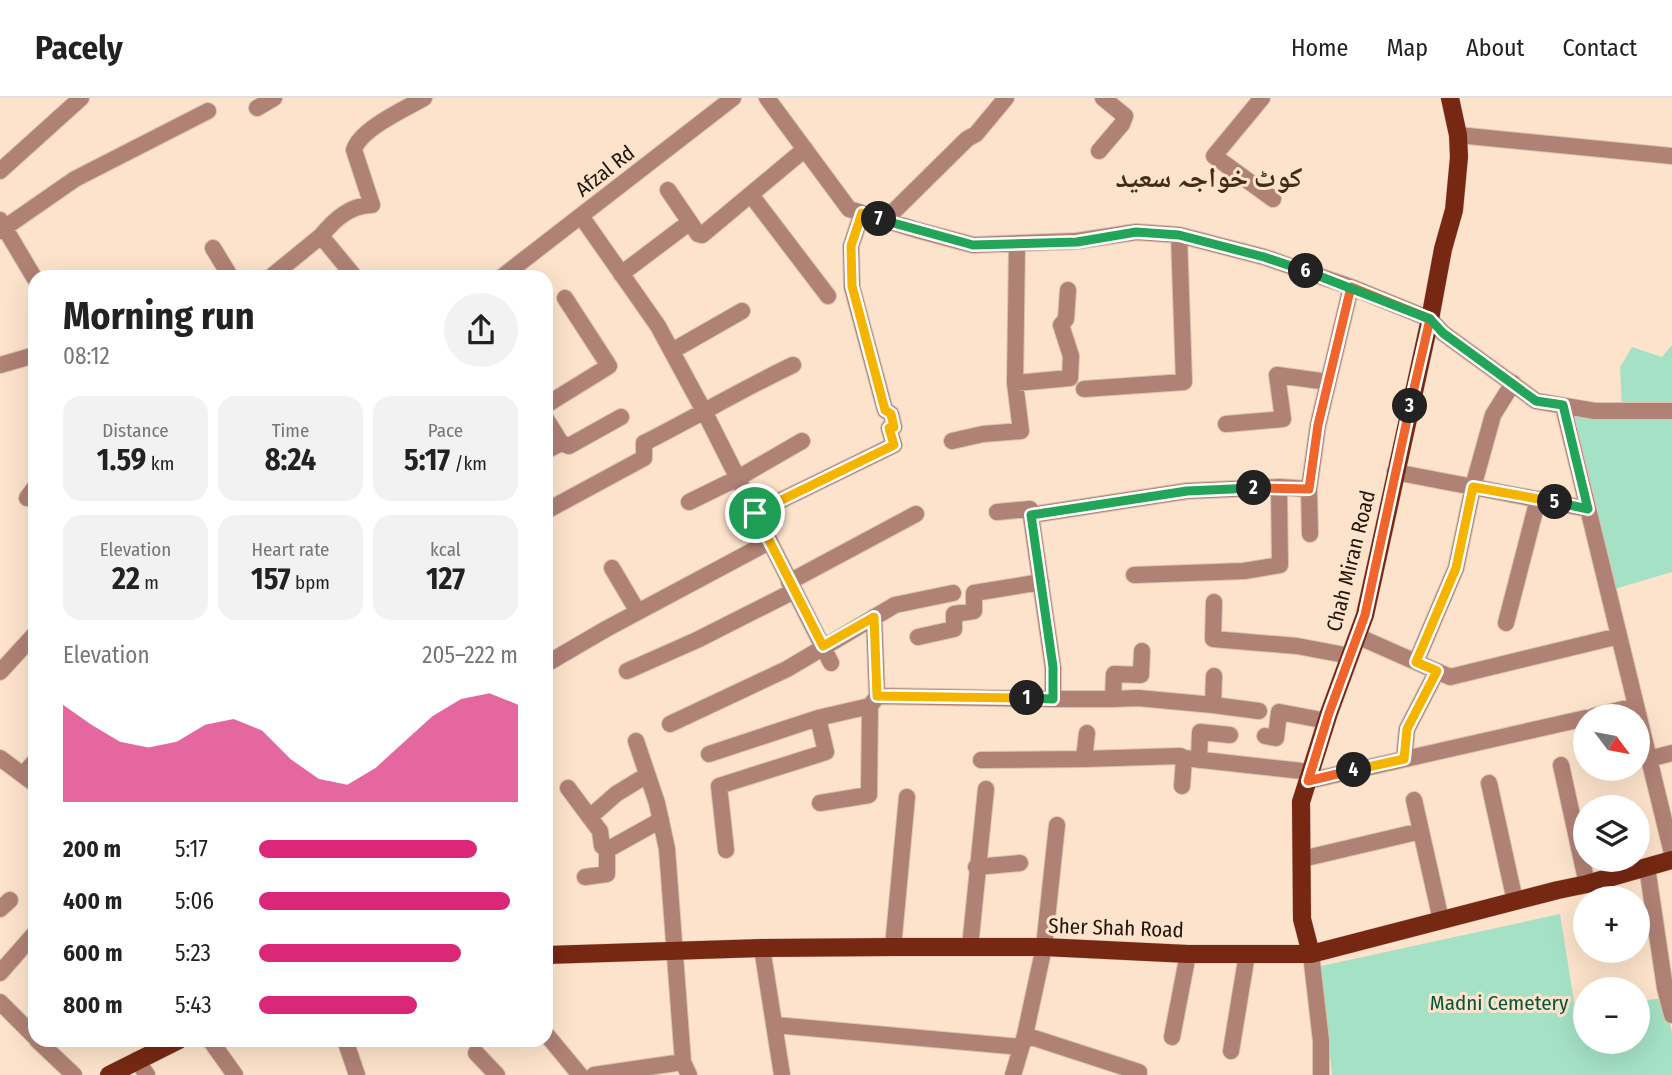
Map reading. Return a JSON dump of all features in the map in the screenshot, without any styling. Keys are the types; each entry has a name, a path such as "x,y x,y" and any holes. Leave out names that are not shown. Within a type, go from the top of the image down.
{"main road":[{"name":"Chah Miran Road","path":"1311,954 1302,919 1301,802 1365,615 1443,249 1454,210 1459,157 1458,135 1450,98"},
{"name":"Sher Shah Road","path":"1650,866 1672,860"},
{"name":"Sher Shah Road","path":"553,955 893,947 1044,947 1188,954 1311,954 1629,872"},
{"path":"109,1075 142,1068 170,1047"}],"street":[{"path":"0,171 81,98"},
{"path":"257,108 274,98"},
{"name":"Afzal Rd","path":"511,270 733,98"},
{"path":"767,98 849,209 973,245 1077,242 1136,232 1179,235 1264,257 1351,287 1430,319 1443,333 1536,401 1595,411 1672,411"},
{"path":"885,220 967,139 976,134 1006,98"},
{"path":"1099,151 1122,124 1125,116 1103,98"},
{"path":"1262,98 1214,156 1273,199"},
{"path":"279,270 349,210 360,205 372,205 354,150 357,141 415,100"},
{"path":"29,270 2,226 75,179 208,111"},
{"path":"1458,135 1672,156"},
{"path":"668,190 698,234 702,234 805,149"},
{"path":"751,195 828,296"},
{"path":"755,513 894,445 889,428 894,427 891,414 885,410 852,286 851,246 862,213"},
{"path":"581,216 658,326 672,351 831,663"},
{"path":"621,274 690,222"},
{"path":"1084,389 1184,382 1179,235"},
{"path":"321,236 345,270"},
{"path":"952,441 983,434 1021,431 1015,383 1017,245"},
{"path":"213,248 226,270"},
{"path":"1310,534 1309,489 1318,425 1351,287"},
{"path":"1015,383 1070,379 1071,356 1060,325 1066,319 1068,290"},
{"path":"553,401 609,366 565,299"},
{"path":"672,351 742,311"},
{"path":"0,365 28,357"},
{"path":"553,508 643,458 644,443 793,365"},
{"path":"1226,424 1283,419 1277,375 1328,382"},
{"path":"1416,662 1456,568 1473,487 1493,415 1513,383"},
{"path":"1563,405 1636,704"},
{"path":"553,430 561,443 569,446 621,417"},
{"path":"689,502 738,478 802,440"},
{"path":"553,447 561,443"},
{"path":"1395,472 1588,509"},
{"path":"1031,515 1187,491 1279,486 1309,489"},
{"path":"1134,575 1244,570 1280,565 1279,486"},
{"path":"1506,623 1538,499"},
{"path":"997,512 1030,509 1053,667 1053,699"},
{"path":"627,671 697,640 916,514"},
{"path":"553,660 769,542"},
{"path":"611,568 638,612"},
{"path":"918,637 954,629 954,614 974,611 974,593 1041,582"},
{"path":"670,724 787,669 895,605 953,593"},
{"path":"1214,602 1213,639 1297,646 1350,656"},
{"path":"820,803 869,795 874,701 874,617"},
{"path":"1357,636 1450,677 1619,636"},
{"path":"0,671 28,641"},
{"path":"1113,699 1114,674 1142,675 1142,651"},
{"path":"1404,759 1407,729 1437,671"},
{"path":"1213,705 1214,676"},
{"path":"709,754 874,701 1138,698 1259,711"},
{"path":"1265,736 1276,738 1279,712 1327,721"},
{"path":"726,850 719,786 826,752 818,718"},
{"path":"981,760 1180,756 1309,776 1404,759 1573,721"},
{"path":"1182,786 1200,732 1230,735"},
{"path":"1084,759 1087,733"},
{"path":"594,1075 686,1069 667,849 661,820 635,741"},
{"path":"1650,759 1672,752"},
{"path":"0,758 28,778"},
{"path":"1650,763 1672,853"},
{"path":"1561,765 1587,884"},
{"path":"590,817 615,794 647,775"},
{"path":"1489,783 1515,901"},
{"path":"568,788 600,831 602,846 607,850"},
{"path":"970,947 986,789"},
{"path":"893,947 907,797"},
{"path":"1414,800 1441,920"},
{"path":"607,850 661,820"},
{"path":"1013,1075 1044,947 1057,825"},
{"path":"1302,859 1421,831"},
{"path":"585,877 607,874 607,850"},
{"path":"976,867 1020,863"},
{"path":"1648,872 1665,988 1672,1015"},
{"path":"0,973 28,941"},
{"path":"762,948 782,1075"},
{"path":"1172,1037 1188,954"},
{"path":"1231,1051 1247,954"},
{"name":"Chah Miran Road","path":"1311,954 1321,1041 1321,1075"},
{"path":"0,1002 28,1030"},
{"path":"775,1026 1023,1041 1139,1072"},
{"path":"553,1042 580,1075"},
{"path":"45,1047 74,1075"},
{"path":"215,1047 235,1075"},
{"path":"347,1047 357,1075"},
{"path":"476,1053 497,1075"}],"green space":[{"path":"1672,345 1672,572 1608,591 1563,406 1622,407 1620,367 1632,347 1662,357"},
{"name":"Madni Cemetery","path":"1560,914 1573,995 1573,1054 1650,1054 1650,1000 1664,998 1672,1032 1672,1075 1332,1075 1321,966"}],"district":[{"name":"کوٹ خواجہ سعید","path":"1209,177"}],"route":[{"path":"755,513 823,646 874,617 877,696 1053,699 1053,667 1031,515 1187,491 1279,486 1309,489 1318,425 1351,287 1430,319 1365,615 1329,713 1308,781 1404,759 1407,729 1437,671 1416,662 1456,568 1473,487 1588,509 1563,405 1536,401 1443,333 1430,319 1351,287 1264,257 1179,235 1136,232 1077,242 973,245 862,213 851,246 852,286 885,410 891,414 894,427 889,428 894,445 755,513"}]}
